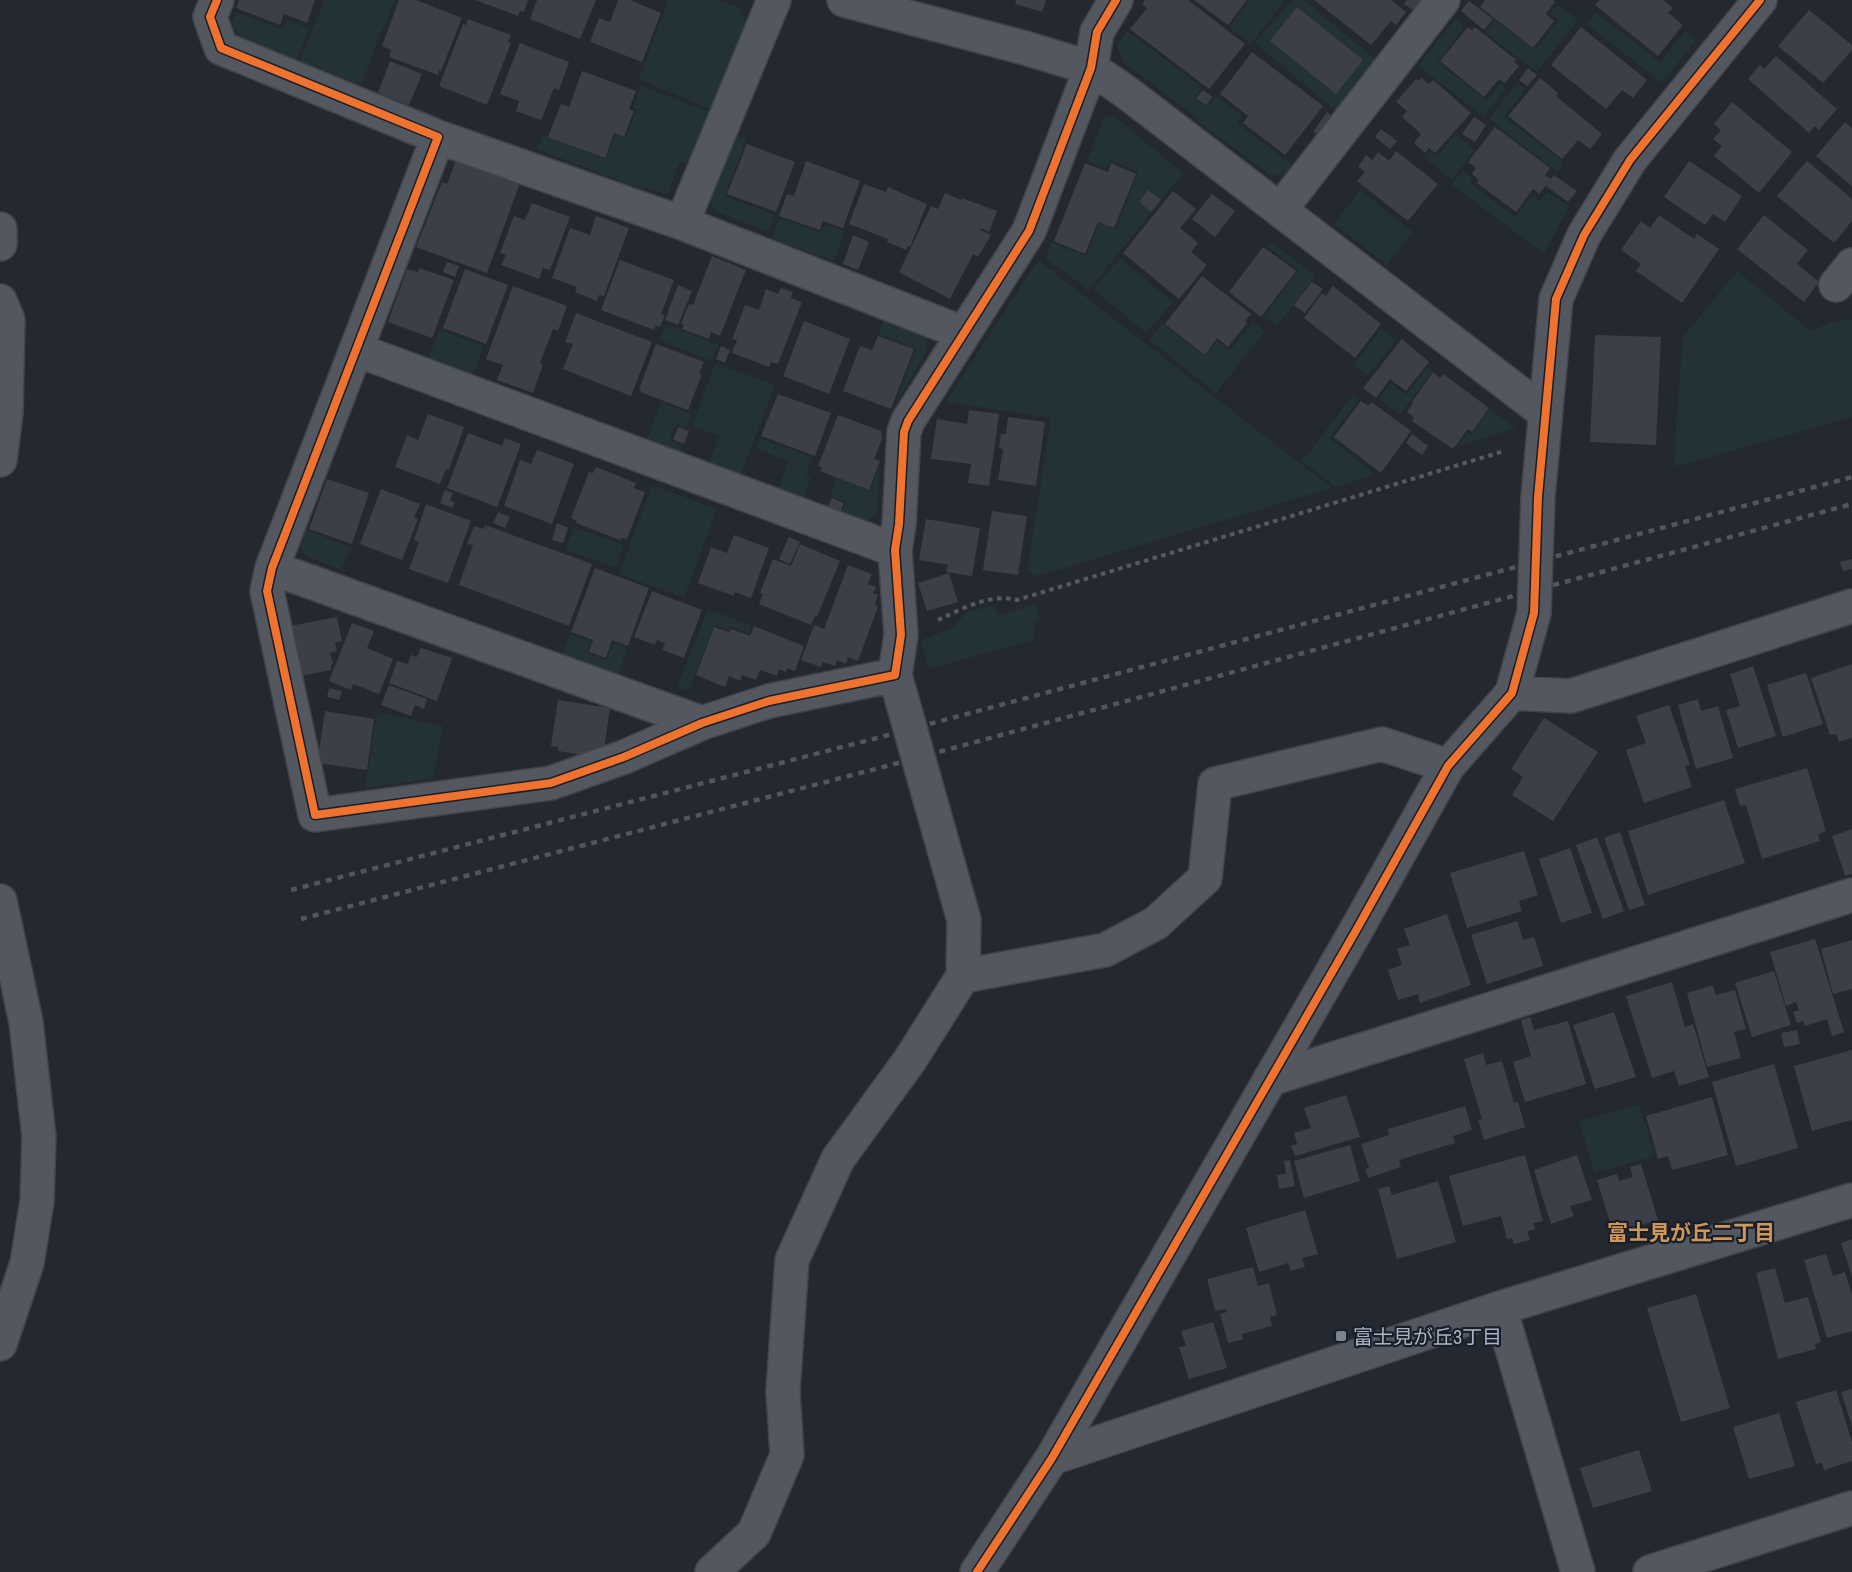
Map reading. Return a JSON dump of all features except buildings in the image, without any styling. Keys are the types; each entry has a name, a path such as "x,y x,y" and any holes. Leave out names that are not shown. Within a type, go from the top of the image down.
{"street":[{"path":"217,0 210,17 221,48 438,137 682,223 963,333"},
{"path":"682,223 774,0"},
{"path":"844,0 1091,68 1126,92 1544,412"},
{"path":"712,1572 754,1533 787,1455 783,1391 792,1260 838,1160 910,1060 963,975 964,920 895,675 901,635 895,550 899,524 904,432 908,421 1029,231 1091,68 1097,32 1116,0"},
{"path":"1280,210 1443,0"},
{"path":"977,1572 1052,1458 1354,934 1448,766 1512,693 1533,613 1544,412 1556,298 1584,235 1630,160 1760,0"},
{"path":"438,137 272,568 267,591 315,815 551,783 624,757 702,723 769,701 895,675"},
{"path":"0,229 0,244"},
{"path":"0,301 8,320 6,413 0,460"},
{"path":"357,350 895,550"},
{"path":"272,568 702,723"},
{"path":"1512,693 1571,696 1852,606"},
{"path":"963,975 1105,951 1156,923 1205,878 1215,784 1382,744 1448,766"},
{"path":"1270,1079 1852,895"},
{"path":"0,901 26,1022 39,1137 37,1201 27,1263 0,1344"},
{"path":"1052,1458 1500,1308 1852,1200"},
{"path":"1500,1308 1578,1572"},
{"path":"1650,1572 1852,1508"}],"path":[{"path":"901,635 972,604 1007,597 1017,600 1480,457 1504,451 1513,452"}],"shaded area":[{"path":"324,0 394,0 361,85 300,61"},
{"path":"668,0 716,0 739,7 746,24 714,111 639,79"},
{"path":"1250,0 1285,0 1251,44 1229,27"},
{"path":"1292,0 1304,0 1379,62 1337,112 1255,43"},
{"path":"1557,4 1578,20 1537,72 1485,33 1495,20 1535,50 1558,20 1550,13"},
{"path":"236,12 283,30 287,20 309,28 297,60 240,38 231,24"},
{"path":"1595,12 1660,62 1685,31 1696,40 1662,83 1586,24"},
{"path":"1455,19 1465,26 1438,62 1486,100 1500,83 1506,88 1484,117 1418,66"},
{"path":"1127,31 1202,87 1195,98 1208,107 1216,96 1242,115 1237,123 1295,166 1290,173 1271,176 1123,62 1117,45"},
{"path":"1517,82 1526,89 1504,117 1565,163 1557,172 1489,119"},
{"path":"641,86 712,113 692,166 680,162 667,195 645,187 644,190 537,149 543,135 605,159 615,134 626,138 636,110 633,108"},
{"path":"1113,115 1183,173 1089,290 1046,259 1051,242 1086,256 1099,223 1116,229 1138,172 1111,161 1106,169 1087,161 1104,117"},
{"path":"1455,134 1475,150 1452,180 1424,157 1430,151 1437,156"},
{"path":"735,135 747,139 725,196 775,215 768,232 714,211 709,200"},
{"path":"1463,171 1473,179 1470,183 1515,217 1532,196 1539,201 1547,192 1569,206 1544,254 1451,184"},
{"path":"1360,190 1413,232 1387,265 1334,224"},
{"path":"779,218 821,232 825,224 845,231 834,261 772,239"},
{"path":"1271,242 1316,276 1277,326 1264,316 1299,270 1267,246"},
{"path":"1120,258 1173,302 1146,333 1093,289"},
{"path":"1038,260 1332,488 1038,576 1027,571 1051,418 946,402"},
{"path":"1737,271 1811,331 1831,322 1852,319 1852,417 1675,467 1683,337"},
{"path":"883,320 925,334 927,351 893,408 916,348 879,334"},
{"path":"1253,322 1265,331 1216,393 1149,340 1162,323 1205,356 1217,341 1230,350"},
{"path":"666,324 719,345 712,361 659,340"},
{"path":"1382,328 1396,340 1368,376 1353,365"},
{"path":"440,329 484,347 473,376 428,359"},
{"path":"715,363 775,385 740,477 708,465 719,436 692,426"},
{"path":"1428,366 1433,371 1400,415 1379,399 1391,383 1406,395"},
{"path":"1354,394 1360,399 1329,438 1375,474 1336,487 1302,461"},
{"path":"661,402 692,414 686,428 676,424 670,440 682,446 680,452 647,440"},
{"path":"1489,409 1516,428 1457,447 1467,433 1471,435"},
{"path":"759,438 813,457 806,475 811,477 802,502 778,490 788,461 756,449"},
{"path":"880,464 877,514 862,524 840,516 846,502 830,496 837,478 870,491"},
{"path":"652,485 717,509 684,598 619,574"},
{"path":"574,527 624,545 615,568 565,549"},
{"path":"305,529 351,548 341,570 304,555 299,543"},
{"path":"1035,604 1040,618 1036,619 1034,640 928,669 921,640 952,628 967,612 994,605 999,616"},
{"path":"708,609 752,626 749,634 730,626 728,630 714,625 689,691 677,687"},
{"path":"570,634 591,642 587,653 606,660 614,642 628,648 616,680 560,658"},
{"path":"377,712 443,726 433,779 365,788"},
{"path":"1639,1104 1655,1156 1594,1173 1579,1121"}],"railway":[{"path":"291,890 877,738 1852,477"},
{"path":"301,919 887,766 1852,504"}],"cycle path":[{"path":"217,0 210,17 221,48 438,137 272,568 267,591 315,815 551,783 624,757 702,723 769,701 895,675 901,635 895,550 899,524 904,432 908,421 1029,231 1091,68 1097,32 1116,0"},
{"path":"977,1572 1052,1458 1354,934 1448,766 1512,693 1534,613 1538,497 1556,299 1584,235 1630,160 1760,0"}],"place":[{"name":"富士見が丘3丁目","path":"1341,1336"}],"district":[{"name":"富士見が丘二丁目","path":"1691,1232"}]}
